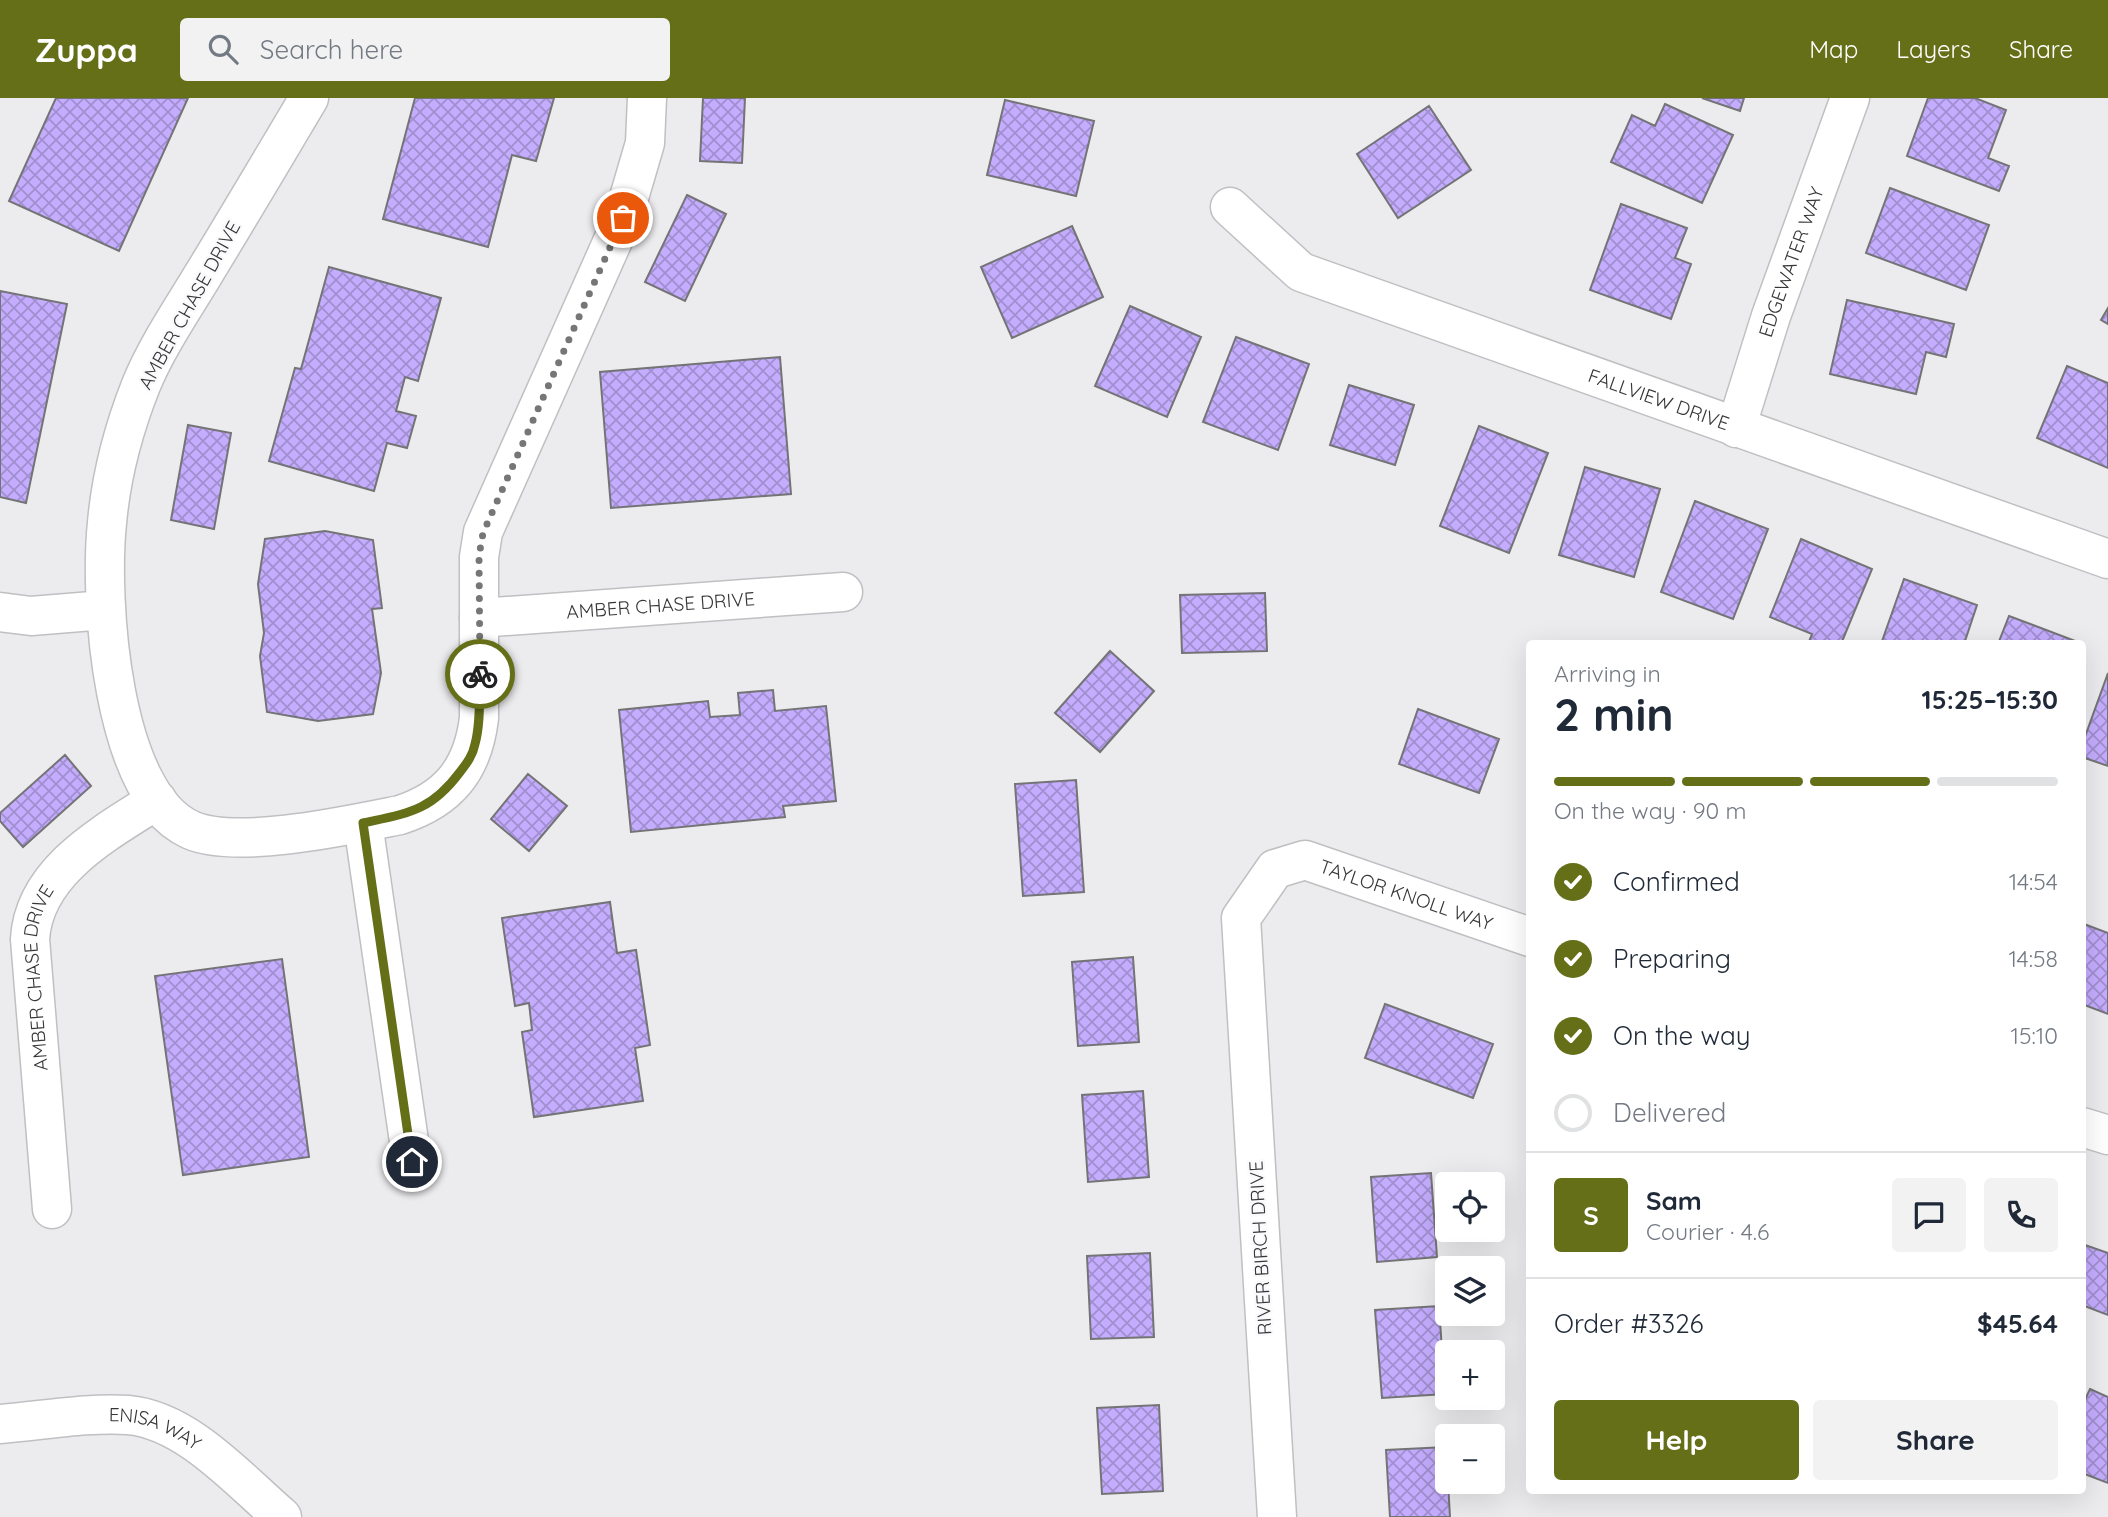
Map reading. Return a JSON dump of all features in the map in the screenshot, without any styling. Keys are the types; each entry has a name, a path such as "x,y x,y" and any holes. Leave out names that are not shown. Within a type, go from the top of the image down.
{"street":[{"name":"AMBER CHASE DRIVE","path":"309,98 167,334 141,387 120,455 110,500 104,565 106,610 112,666 128,739 144,781 157,800 178,822 192,831 210,836 250,838 363,823 408,812 439,797 470,759 476,743 479,718 479,556 483,533 623,218 645,143 647,98"},
{"name":"EDGEWATER WAY","path":"1736,428 1771,316 1850,98"},
{"name":"FALLVIEW DRIVE","path":"1230,208 1301,272 2108,559"},
{"name":"AMBER CHASE DRIVE","path":"479,618 843,592"},
{"path":"0,612 31,616 106,610"},
{"name":"AMBER CHASE DRIVE","path":"51,1209 30,939 31,923 42,895 64,868 117,826 157,800"},
{"path":"363,823 412,1162"},
{"name":"TAYLOR KNOLL WAY","path":"1244,978 1241,918 1275,869 1305,860 1526,936"},
{"name":"RIVER BIRCH DRIVE","path":"1244,978 1276,1517"},
{"path":"2086,1128 2108,1135"},
{"name":"ENISA WAY","path":"0,1424 113,1415 152,1419 190,1437 282,1517"}],"building":[{"path":"56,98 188,98 119,251 9,201"},
{"path":"415,98 554,98 536,161 512,155 488,247 383,219"},
{"path":"703,98 745,98 742,163 700,161"},
{"path":"1702,98 1744,98 1740,111"},
{"path":"1928,98 1975,98 2006,110 1988,158 2009,166 1999,191 1907,156"},
{"path":"1005,100 1094,121 1076,196 987,175"},
{"path":"1665,104 1733,135 1702,203 1611,162 1632,115 1655,126"},
{"path":"1429,106 1471,170 1398,218 1357,154"},
{"path":"1890,188 1989,225 1966,290 1866,253"},
{"path":"687,195 726,214 685,301 645,282"},
{"path":"1621,204 1687,228 1675,258 1691,264 1671,319 1590,290"},
{"path":"1072,226 1103,297 1012,338 981,267"},
{"path":"329,267 441,298 418,381 405,377 396,411 416,416 407,448 387,443 374,491 269,461 295,368 301,369"},
{"path":"0,291 67,304 26,503 0,497"},
{"path":"1847,300 1954,324 1946,357 1926,352 1916,394 1830,374"},
{"path":"1130,306 1201,337 1167,417 1095,386"},
{"path":"2108,308 2108,324 2101,320"},
{"path":"1236,337 1309,364 1278,450 1203,422"},
{"path":"780,357 791,494 611,508 600,372"},
{"path":"2067,366 2108,383 2108,468 2037,438"},
{"path":"1349,385 1414,405 1395,465 1330,445"},
{"path":"188,425 231,433 214,529 171,520"},
{"path":"1479,426 1548,453 1509,553 1440,526"},
{"path":"1585,467 1660,489 1634,577 1559,555"},
{"path":"1695,501 1768,529 1733,619 1661,592"},
{"path":"325,531 373,540 382,608 372,609 381,673 373,714 318,721 267,712 260,656 264,633 258,584 265,539"},
{"path":"1801,539 1872,569 1843,640 1810,640 1812,634 1770,617"},
{"path":"1904,579 1977,605 1965,640 1882,640"},
{"path":"1265,593 1267,651 1182,653 1180,595"},
{"path":"2009,616 2073,640 2000,640"},
{"path":"1110,651 1154,691 1100,752 1055,713"},
{"path":"2108,673 2108,766 2086,758 2086,734"},
{"path":"773,690 775,711 826,706 836,801 783,806 785,817 631,832 619,710 708,701 710,717 740,715 738,693"},
{"path":"1418,709 1499,739 1479,793 1399,764"},
{"path":"65,755 91,786 23,847 0,821 0,813"},
{"path":"528,774 567,806 529,851 491,819"},
{"path":"1076,780 1084,892 1023,896 1015,784"},
{"path":"610,902 617,953 636,950 650,1045 635,1048 643,1101 534,1117 522,1032 532,1030 529,1003 515,1006 502,918"},
{"path":"2086,925 2108,933 2108,1014 2086,1006"},
{"path":"1133,957 1139,1042 1078,1046 1072,962"},
{"path":"282,959 309,1157 183,1175 155,976"},
{"path":"1385,1004 1493,1044 1473,1098 1365,1058"},
{"path":"1143,1091 1149,1177 1088,1182 1082,1095"},
{"path":"1431,1173 1437,1256 1377,1262 1371,1177"},
{"path":"2086,1245 2108,1253 2108,1315 2086,1307"},
{"path":"1150,1253 1154,1337 1091,1339 1087,1256"},
{"path":"1435,1306 1435,1326 1440,1326 1441,1340 1435,1340 1435,1395 1382,1398 1375,1310"},
{"path":"2090,1389 2108,1397 2108,1483 2086,1475 2086,1398"},
{"path":"1159,1405 1163,1491 1102,1494 1097,1408"},
{"path":"1435,1448 1435,1494 1449,1494 1450,1517 1390,1517 1386,1450"}],"way so far":[{"path":"480,674 479,556 483,533 623,218"}],"route":[{"path":"412,1162 363,823 400,815 439,797 470,759 476,743 479,718 480,674"}]}
